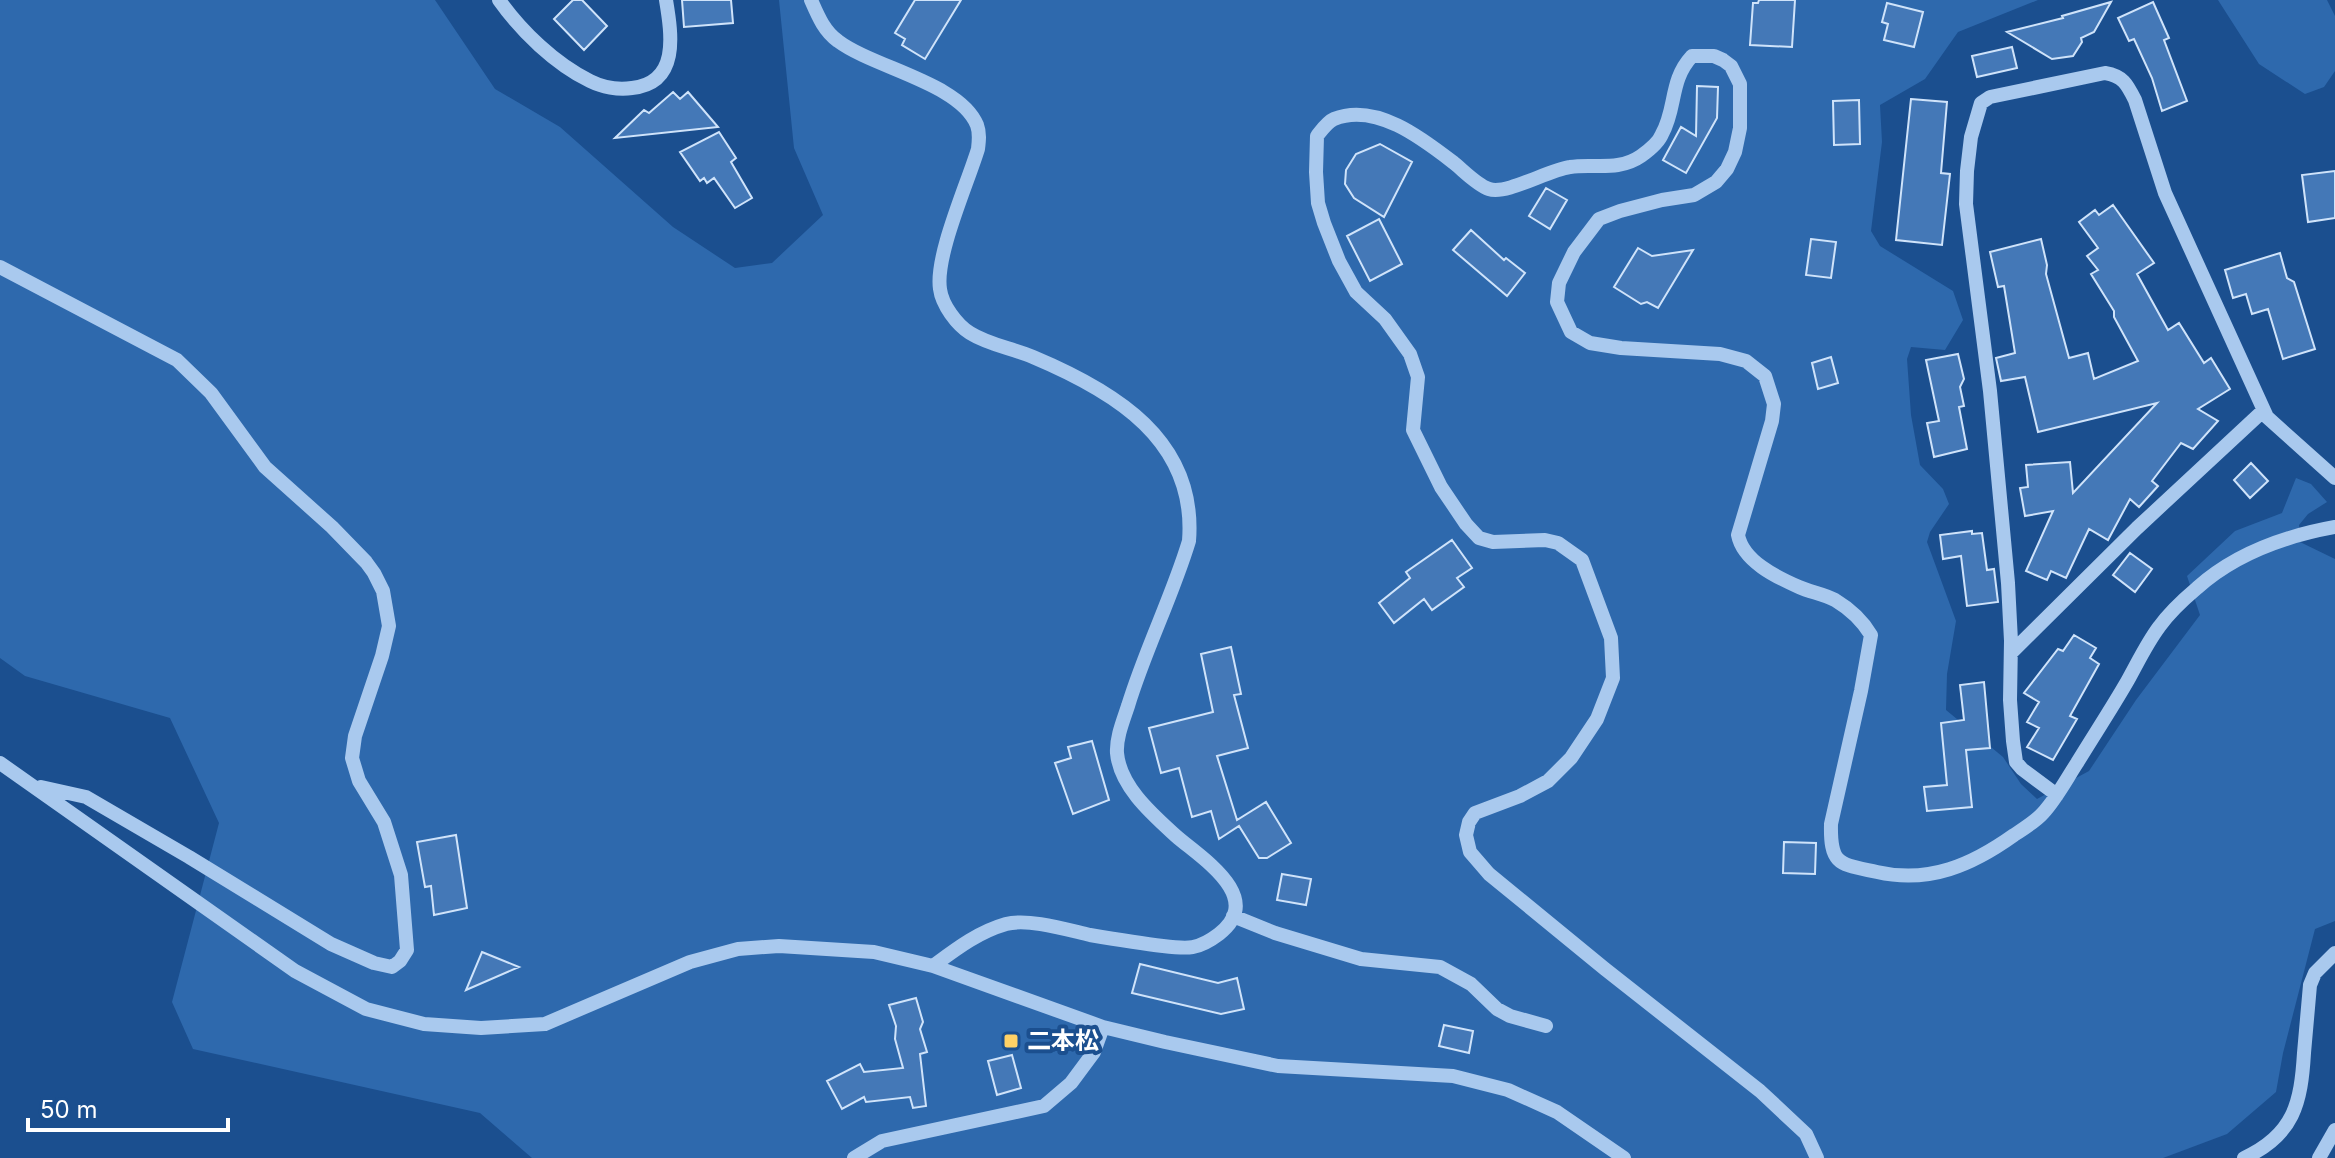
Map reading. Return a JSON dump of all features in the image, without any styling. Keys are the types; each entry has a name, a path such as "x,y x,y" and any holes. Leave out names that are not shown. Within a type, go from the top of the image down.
{"street":[{"path":"499,0 540,45 568,68 591,82 625,89 644,87 660,77 666,66 670,46 666,0"},
{"path":"811,0 825,29 839,42 949,95 963,105 977,125 978,149 940,262 940,289 949,311 967,331 1079,377 1129,409 1152,430 1183,480 1188,499 1189,541 1133,691 1117,751 1123,774 1146,806 1227,881 1235,899 1233,916 1226,929 1194,948 1153,945 1035,924 1010,923 972,938 933,966"},
{"path":"1817,1158 1806,1134 1760,1091 1489,874 1470,852 1466,835 1475,813 1520,796 1548,781 1571,758 1597,719 1613,678 1611,638 1582,560 1558,543 1545,540 1493,542 1479,538 1441,487 1413,430 1418,377 1410,354 1385,319 1356,292 1339,261 1318,203 1317,136 1331,120 1350,116 1393,122 1433,146 1489,189 1507,189 1572,166 1606,168 1639,158 1662,136 1677,77 1692,56 1714,56 1731,66 1740,84 1740,128 1735,152 1727,169 1716,182 1694,195 1662,200 1599,219 1574,252 1559,283 1557,302 1571,332 1590,343 1720,354 1746,361 1765,376 1774,404 1772,421 1738,535 1740,547 1761,567 1799,587 1833,599 1861,619 1871,635 1831,824 1831,842 1840,862 1911,876 1944,872 1972,861 2006,841 2042,815 2159,627 2198,587 2254,550 2335,527"},
{"path":"2057,795 2016,762 2010,700 2008,583 1990,391 1966,204 1971,137 1981,103 1990,97 2105,73 2117,75 2135,100 2165,193 2267,417 2335,478"},
{"path":"0,267 177,360 211,393 265,467 332,527 374,573 383,591 389,626 355,736 352,758 359,781 384,822 401,875 407,950 392,967 374,963 331,944 86,797 33,785"},
{"path":"2011,653 2137,528 2264,410"},
{"path":"0,763 295,971 366,1009 424,1024 481,1028 545,1024 690,962 738,949 779,946 874,952 933,966 1103,1027 1278,1066 1453,1076 1508,1090 1557,1112 1624,1158"},
{"path":"1233,916 1275,933 1361,959 1440,967 1471,984 1497,1009 1546,1026"},
{"path":"2244,1158 2262,1150 2280,1135 2298,1104 2310,985 2315,973 2335,953"},
{"path":"854,1158 882,1141 1044,1106 1071,1083 1094,1052 1103,1027"},
{"path":"2319,1158 2335,1130"}],"shaded area":[{"path":"0,0 435,0 495,89 560,127 673,227 735,268 772,263 823,215 794,148 779,0 2038,0 1958,32 1925,79 1880,105 1882,142 1871,231 1880,246 1953,291 1963,320 1945,350 1911,347 1907,359 1911,415 1920,465 1943,489 1949,504 1930,532 1927,542 1956,621 1947,674 1946,710 2003,757 2021,784 2037,799 2089,771 2136,700 2200,615 2187,576 2235,531 2282,513 2296,478 2311,484 2327,502 2308,514 2299,525 2300,542 2335,559 2335,921 2315,929 2276,1092 2227,1134 2163,1158 532,1158 480,1113 193,1049 172,1002 219,823 170,718 25,676 0,658"},
{"path":"2218,0 2327,0 2335,16 2335,71 2324,87 2305,94 2259,64"}],"building":[{"path":"573,0 582,0 607,26 584,50 554,19"},
{"path":"682,0 731,0 733,23 684,27"},
{"path":"915,0 961,0 925,59 902,45 905,39 895,33"},
{"path":"1759,0 1795,0 1792,47 1750,45 1753,3"},
{"path":"2111,2 2094,32 2081,38 2082,42 2073,56 2052,59 2007,32 2063,18"},
{"path":"2153,2 2169,38 2164,40 2187,101 2162,111 2152,78 2134,39 2129,41 2118,18"},
{"path":"1887,3 1923,12 1914,47 1884,40 1888,24 1882,22"},
{"path":"2012,47 2017,68 1977,77 1972,56"},
{"path":"1697,86 1718,87 1717,118 1686,173 1663,160 1681,127 1696,136"},
{"path":"673,92 680,99 688,92 718,127 615,138 644,110 649,113"},
{"path":"1911,99 1947,102 1941,173 1950,174 1942,245 1896,240"},
{"path":"1859,100 1860,144 1834,145 1833,101"},
{"path":"719,132 736,158 731,162 752,198 735,208 714,178 707,183 704,178 700,181 680,152"},
{"path":"1380,144 1412,162 1384,217 1354,198 1345,184 1346,170 1356,154"},
{"path":"2335,171 2335,218 2308,222 2302,175"},
{"path":"1546,188 1567,200 1550,229 1529,216"},
{"path":"2113,205 2154,263 2137,274 2168,330 2179,323 2204,363 2211,358 2230,389 2198,409 2218,421 2193,449 2181,443 2152,481 2158,486 2139,507 2130,499 2108,540 2089,529 2066,578 2051,571 2047,580 2026,571 2053,511 2025,516 2020,488 2028,487 2026,465 2070,462 2073,493 2157,403 2038,432 2025,377 2001,381 1996,358 2015,353 2004,286 1998,287 1990,252 2041,239 2046,274 2069,358 2088,353 2094,379 2138,361 2114,317 2114,311 2091,274 2098,270 2087,256 2098,248 2079,222 2095,210 2099,215"},
{"path":"1379,219 1402,264 1370,281 1347,236"},
{"path":"1471,230 1504,260 1506,258 1525,273 1507,296 1453,250"},
{"path":"1811,239 1836,242 1831,278 1806,275"},
{"path":"1638,248 1652,256 1693,250 1658,308 1647,302 1641,304 1614,287"},
{"path":"2280,253 2287,278 2294,282 2315,349 2283,359 2268,309 2252,314 2246,294 2233,298 2225,270"},
{"path":"1958,354 1964,379 1960,387 1964,406 1959,407 1967,449 1934,457 1927,423 1939,421 1926,360"},
{"path":"1831,357 1838,383 1818,389 1812,363"},
{"path":"2251,463 2268,481 2250,498 2234,480"},
{"path":"1972,531 1972,534 1982,533 1987,570 1994,569 1998,602 1967,606 1961,556 1943,559 1940,535"},
{"path":"1452,540 1472,568 1457,578 1464,587 1432,610 1424,599 1394,623 1379,603 1410,578 1406,572"},
{"path":"2130,553 2152,569 2135,592 2113,575"},
{"path":"2074,635 2096,648 2090,658 2099,664 2070,716 2077,719 2053,760 2027,747 2039,728 2027,722 2039,702 2024,693 2058,649 2063,651"},
{"path":"1231,647 1241,694 1234,695 1248,748 1217,756 1237,820 1266,802 1291,843 1267,858 1259,858 1239,826 1219,839 1211,811 1192,817 1179,768 1161,773 1149,728 1213,712 1201,654"},
{"path":"1984,682 1990,748 1966,750 1972,807 1927,811 1924,787 1947,785 1941,723 1964,720 1960,685"},
{"path":"1092,741 1109,800 1073,814 1055,763 1071,758 1068,747"},
{"path":"456,835 467,908 434,915 431,886 425,887 417,842"},
{"path":"1784,842 1816,843 1815,874 1783,873"},
{"path":"1282,874 1311,879 1306,905 1277,900"},
{"path":"482,952 519,967 466,990"},
{"path":"1140,964 1218,983 1237,978 1244,1009 1221,1014 1132,993"},
{"path":"916,998 927,1052 920,1054 926,1106 913,1108 910,1097 866,1102 864,1097 842,1109 827,1081 860,1064 864,1072 903,1068 889,1005"},
{"path":"1444,1025 1473,1031 1469,1053 1439,1046"},
{"path":"1012,1055 1021,1088 997,1095 988,1061"}],"place":[{"name":"二本松","path":"1011,1041"}]}
